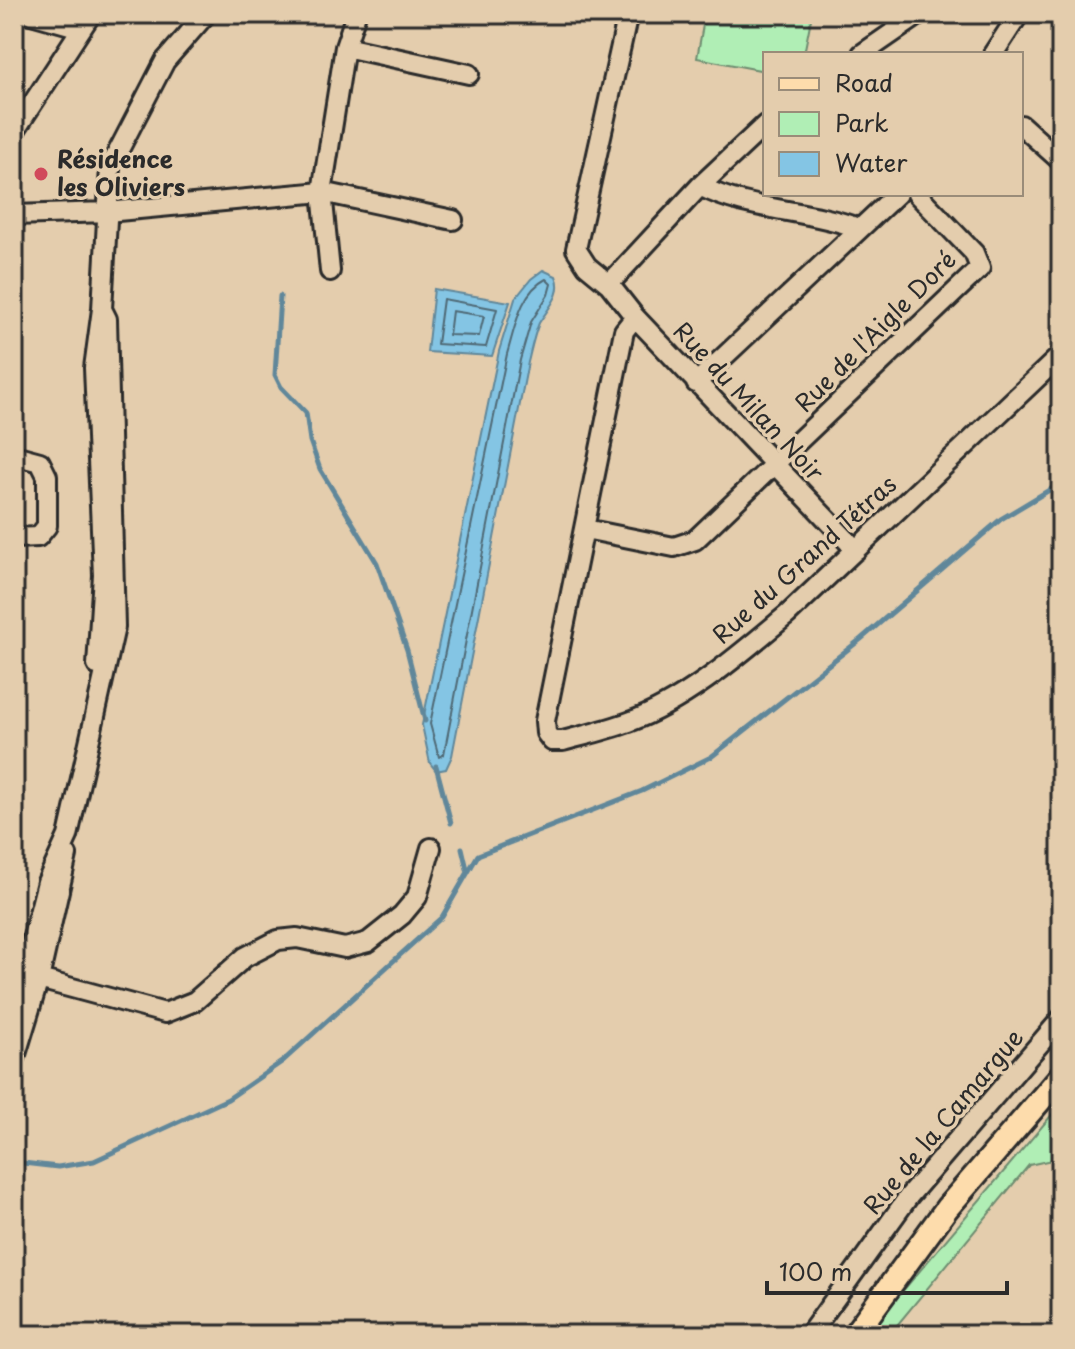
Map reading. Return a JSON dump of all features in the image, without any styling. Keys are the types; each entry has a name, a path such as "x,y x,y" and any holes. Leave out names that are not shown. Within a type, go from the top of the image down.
{"main road":[{"path":"854,1335 947,1208 1061,1076"}],"street":[{"path":"14,132 86,21 31,14"},
{"path":"14,1061 31,977 68,854 68,836 108,627 117,604 102,418 107,319 102,309 110,167 165,61 206,14"},
{"path":"330,271 322,192 345,47 356,14"},
{"name":"Rue du Milan Noir","path":"628,14 576,249 587,266 609,284 696,383 856,550"},
{"path":"865,52 920,14"},
{"path":"994,52 1019,14"},
{"path":"345,47 469,74"},
{"path":"609,284 700,186 763,127"},
{"path":"1023,127 1061,161"},
{"path":"700,186 717,195 834,219 858,228"},
{"path":"14,215 107,212 322,192 453,220"},
{"path":"696,383 895,196"},
{"name":"Rue de l'Aigle Doré","path":"775,465 980,268 974,253 919,196"},
{"name":"Rue du Grand Tétras","path":"635,317 624,331 545,721 546,733 552,741 563,741 630,722 682,694 768,631 1061,355"},
{"path":"14,455 40,462 47,476 47,526 38,537 14,538"},
{"path":"585,529 674,547 695,540 775,465"},
{"path":"31,977 165,1013 195,1001 245,957 278,940 297,938 345,948 368,942 402,915 417,897 431,848"},
{"path":"14,1011 31,977"},
{"name":"Rue de la Camargue","path":"809,1335 909,1196 1061,1019"}],"green space":[{"path":"705,14 812,14 804,52 763,52 763,71 697,58"},
{"path":"1061,1104 1061,1158 1029,1165 889,1335 869,1335 890,1306"}],"water":[{"path":"543,270 556,276 558,289 539,323 528,362 452,756 446,769 436,771 430,763 422,725 499,351 515,299"},
{"path":"434,289 510,302 492,356 427,352"}],"waterway":[{"path":"280,296 275,375 281,387 306,413 310,441 320,469 377,563 407,650 425,721"},
{"path":"14,1162 58,1167 94,1161 228,1099 283,1061 442,917 478,855 642,791 711,757 861,639 1001,519 1061,483"},
{"path":"436,766 451,823"},
{"path":"462,848 467,869"}],"place":[{"name":"Résidence les Oliviers","path":"41,174"}]}
